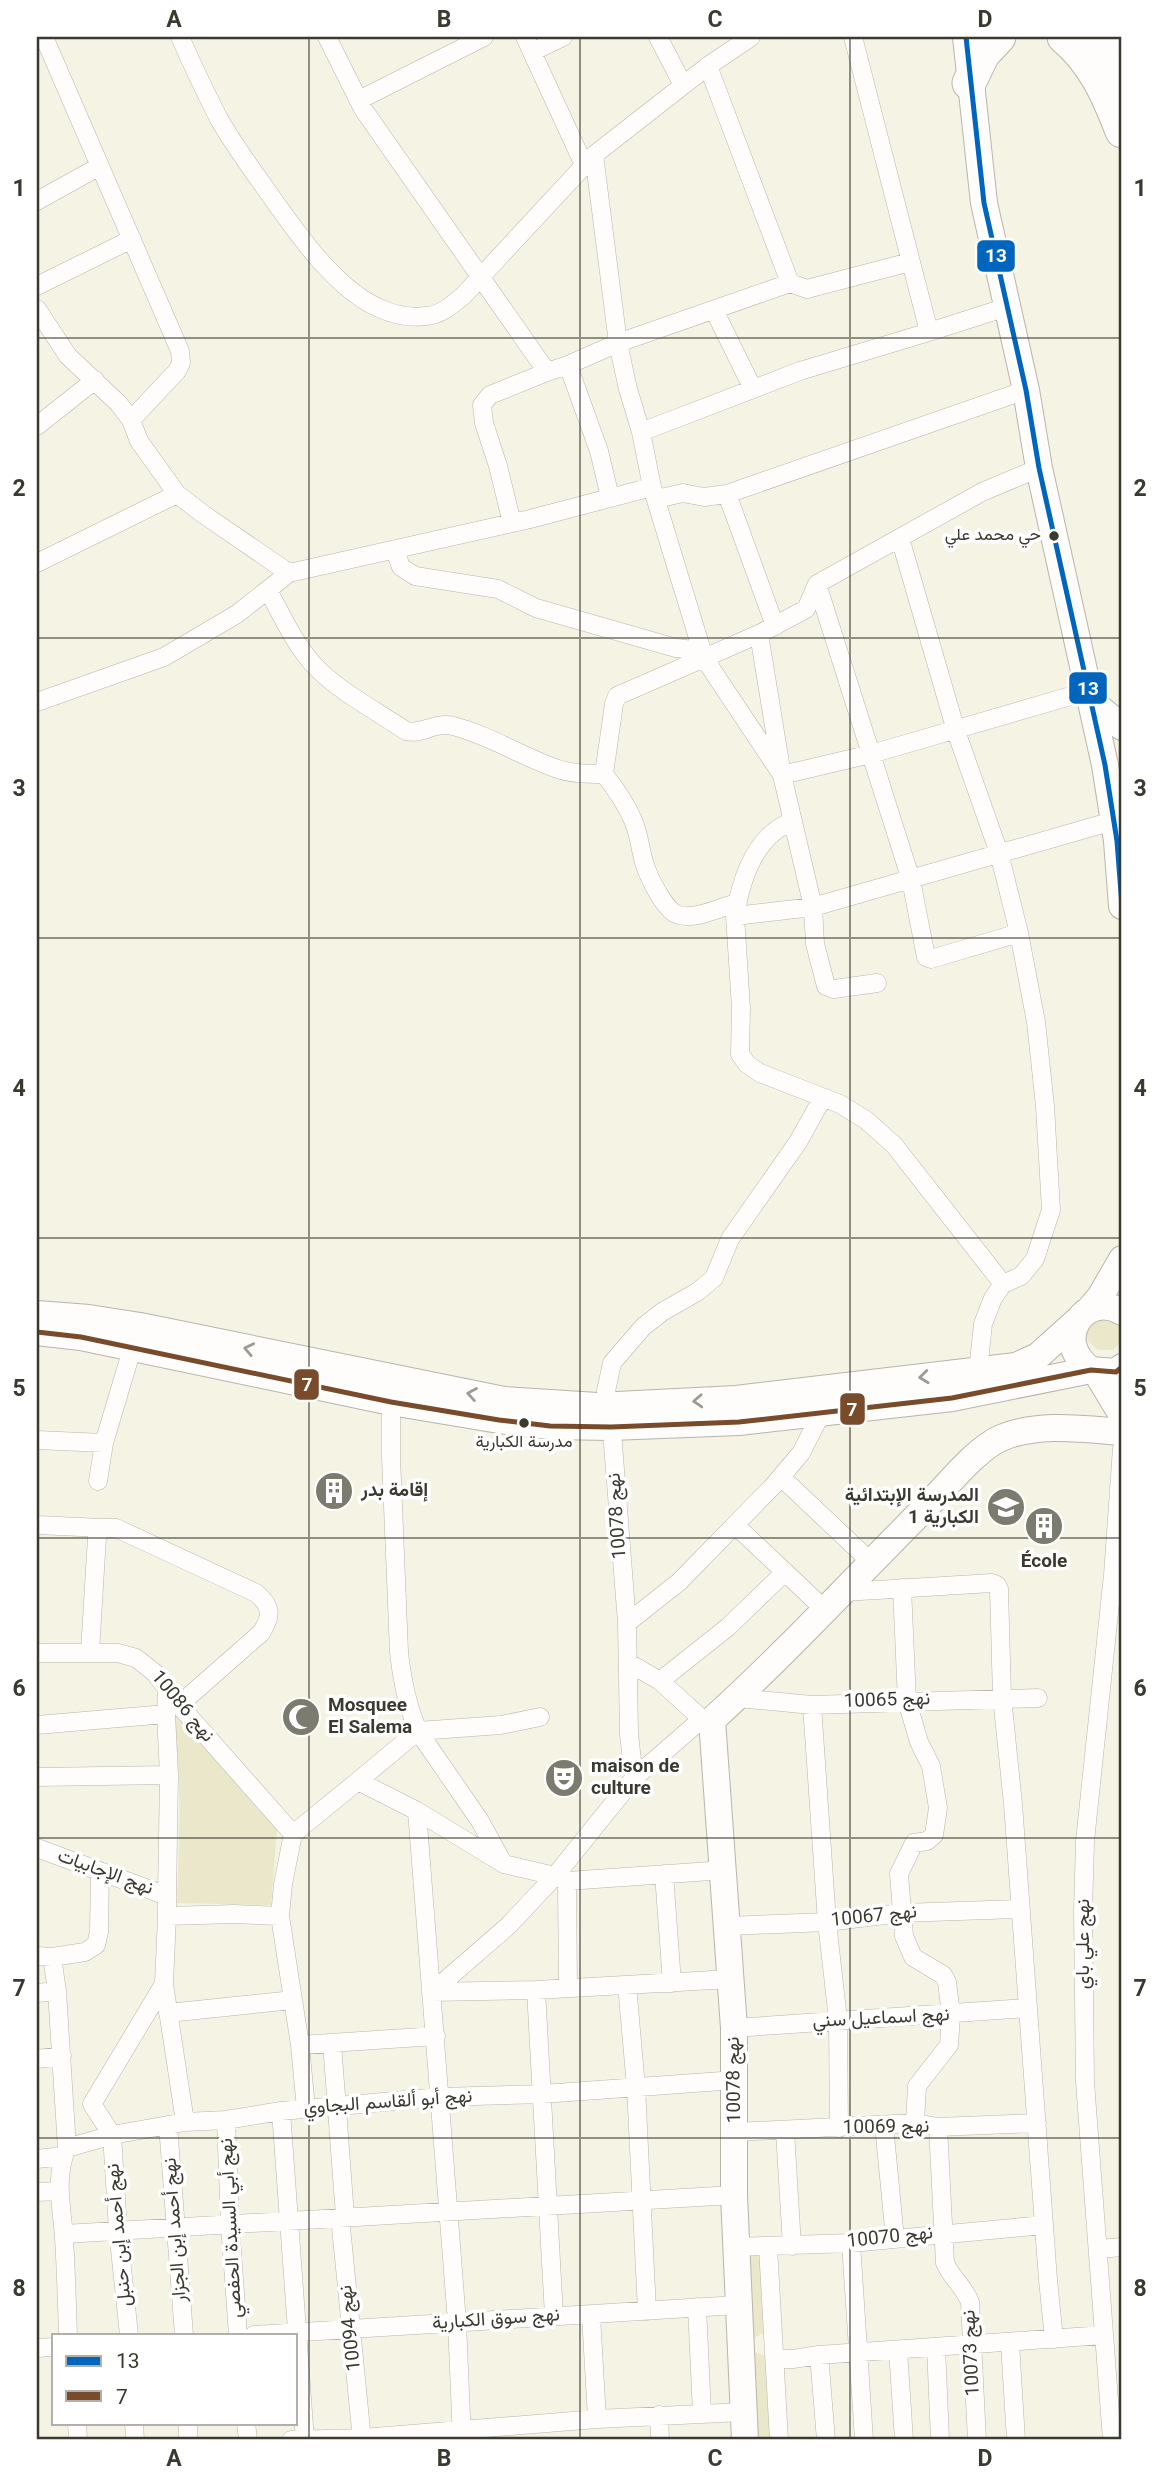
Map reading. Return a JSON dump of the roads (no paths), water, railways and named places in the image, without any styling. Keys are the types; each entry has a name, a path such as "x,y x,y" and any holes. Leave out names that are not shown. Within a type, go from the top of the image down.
{"highway":[{"path":"970,83 983,54 999,37"},
{"path":"1063,37 1080,50 1105,88 1122,131"}],"main road":[{"path":"966,37 984,202 1090,696 1113,763 1122,906"},
{"path":"1103,37 1122,88"},
{"path":"1090,696 1122,727"},
{"path":"37,1314 89,1318 135,1337 391,1402 550,1426 736,1399 1016,1366 1038,1356 1083,1316 1100,1297 1122,1259"},
{"path":"1122,1312 1104,1307 1083,1316 1072,1335 1073,1349 1080,1362 1094,1371 1122,1415"},
{"path":"37,1332 81,1337 135,1337 611,1416 739,1422 952,1398 1094,1371 1116,1372 1122,1367"},
{"path":"707,1720 737,1698 977,1456 998,1439 1018,1432 1046,1429 1122,1432"},
{"name":"نهج 10078","path":"707,1720 725,1870 734,2028 734,2195 745,2440"}],"street":[{"path":"44,37 180,351 181,363 177,371 131,420"},
{"path":"180,37 220,120 293,228 326,267 355,292 378,308 401,316 428,316 446,309 482,278 589,160 708,66 751,37"},
{"path":"327,37 359,100 547,372"},
{"path":"359,100 484,37"},
{"path":"564,37 528,44 589,160 618,343 654,493 703,655 782,775"},
{"path":"658,37 683,85"},
{"path":"853,37 929,332"},
{"path":"708,66 790,283"},
{"path":"37,201 100,166"},
{"path":"37,286 132,239"},
{"path":"512,523 484,423 482,405 490,395 618,343 790,283 807,289 910,262"},
{"path":"641,432 800,371 1007,307"},
{"path":"37,309 68,356 109,392 131,420 139,441 177,494 289,573"},
{"path":"713,310 753,389"},
{"path":"568,365 599,452 610,497"},
{"path":"37,426 94,380"},
{"path":"37,702 164,657 237,614 289,573 512,523 610,497 654,493 683,493 704,497 727,494 1026,390"},
{"path":"1039,468 982,492 817,584 808,607 767,629 703,655 617,696 604,774 631,814 644,863 660,896 671,912 688,916 736,909 813,907 999,853 1118,827"},
{"path":"37,563 177,494"},
{"path":"727,494 767,629 782,775 813,907 815,944 826,986 834,989 877,983"},
{"path":"900,538 956,731 999,853 1019,933 1037,1034 1045,1106 1051,1210 1035,1259 1021,1276 1003,1283 993,1298 983,1324 978,1371"},
{"path":"395,550 401,567 415,576 498,589 536,608 703,655"},
{"path":"817,584 911,880 928,959 1019,933"},
{"path":"268,590 314,665 331,680 406,731 446,724 485,737 556,769 581,774 604,774"},
{"path":"782,775 1090,696"},
{"path":"793,821 772,835 755,852 736,909 741,1008 740,1054 747,1064 760,1073 840,1104 866,1120 894,1145 1003,1283"},
{"name":"نهج 10078","path":"634,1778 629,1734 627,1623 611,1416 606,1391 612,1363 643,1327 662,1312 697,1293 714,1278 730,1239 798,1142 822,1099"},
{"path":"99,1481 104,1443 135,1337"},
{"path":"391,1402 400,1662 407,1706 418,1731 480,1821 504,1864"},
{"path":"627,1623 678,1582 781,1477 801,1453 822,1412"},
{"path":"37,1440 104,1443"},
{"name":"نهج علي باي","path":"1112,2440 1085,2082 1085,1841 1113,1575 1122,1448"},
{"path":"781,1477 871,1562"},
{"path":"37,1525 116,1528 256,1592 266,1601 270,1611 268,1623 261,1633 172,1709 37,1724"},
{"path":"734,1525 826,1611"},
{"path":"90,1652 97,1537 102,1528"},
{"path":"660,1681 728,1627 785,1572"},
{"path":"844,1592 992,1583 999,1589 1002,1697 1013,1804 1054,2339"},
{"path":"902,1588 907,1700 919,1742 931,1766 938,1808 934,1835 927,1841 914,1843 899,1874 901,1913 904,1937 913,1957 943,1975 947,1982 951,2015 949,2045 917,2086 915,2123"},
{"name":"نهج 10086","path":"37,1653 118,1653 136,1658 155,1673 167,1690 172,1709 293,1834"},
{"path":"432,1992 561,1879 634,1778 707,1720 660,1681 629,1663"},
{"name":"نهج 10065","path":"737,1698 811,1705 1002,1697 1038,1698"},
{"path":"811,1705 827,1922 838,2020 839,2128"},
{"path":"167,1896 172,1709"},
{"path":"306,2109 300,2045 280,1916 293,1834 418,1731 501,1725 540,1717"},
{"path":"37,1777 169,1775"},
{"path":"358,1781 417,1811 504,1864 561,1879 725,1870"},
{"path":"417,1811 457,2322 461,2435"},
{"name":"نهج الإجابيات","path":"37,1848 167,1896 167,1916 280,1916"},
{"path":"68,2334 64,2234 59,2191 63,2158 57,1992 44,1956 85,1951 96,1945 99,1932 100,1872"},
{"path":"664,1874 672,1983"},
{"path":"561,1879 568,1988"},
{"name":"نهج 10067","path":"728,1926 827,1922 901,1913 1020,1909"},
{"path":"167,1916 164,1984 176,2124"},
{"path":"432,1992 536,1990 731,1979"},
{"path":"112,2134 92,2104 164,1984"},
{"path":"627,1985 636,2087 647,2311"},
{"path":"536,1990 554,2316"},
{"path":"37,1993 57,1992"},
{"path":"168,2014 293,2000"},
{"name":"نهج اسماعيل سني","path":"734,2028 1027,2008"},
{"path":"300,2045 436,2036"},
{"name":"نهج 10094","path":"332,2043 343,2216 362,2439"},
{"path":"37,2059 61,2056"},
{"name":"نهج أبو ألقاسم البجاوي","path":"37,2159 63,2158 112,2134 281,2111 440,2097 542,2094 736,2080"},
{"path":"281,2111 297,2333"},
{"name":"نهج أبي السيدة الحفصي","path":"226,2120 230,2224 239,2334"},
{"name":"نهج 10069","path":"735,2132 915,2123 938,2127 1037,2123"},
{"name":"نهج أحمد إبن الجزار","path":"176,2124 175,2228 184,2334"},
{"path":"884,2124 895,2239"},
{"name":"نهج 10073","path":"938,2127 945,2263 949,2272 965,2290 970,2302 976,2440"},
{"path":"785,2131 792,2246"},
{"name":"نهج أحمد إبن حنبل","path":"112,2134 118,2230 129,2334"},
{"path":"37,2192 59,2191"},
{"path":"64,2234 734,2195"},
{"name":"نهج 10070","path":"736,2247 851,2243 945,2232 1044,2225"},
{"path":"851,2243 864,2440"},
{"path":"768,2247 779,2440"},
{"path":"1099,2249 1122,2247"},
{"name":"نهج سوق الكبارية","path":"276,2334 738,2305"},
{"path":"697,2307 702,2413"},
{"path":"590,2315 597,2419"},
{"path":"775,2358 793,2359 1104,2335"},
{"path":"1010,2343 1016,2440"},
{"path":"936,2347 940,2440"},
{"path":"898,2350 904,2440"},
{"path":"819,2356 825,2440"},
{"path":"298,2369 300,2440 564,2431 597,2419 743,2412"},
{"path":"659,2415 660,2440"}],"place":[{"name":"حي محمد علي","path":"1054,536"},
{"name":"مدرسة الكبارية","path":"524,1423"},
{"name":"إقامة بدر","path":"334,1491"},
{"name":"المدرسة الإبتدائية الكبارية 1","path":"1006,1507"},
{"name":"École","path":"1044,1526"},
{"name":"Mosquee El Salema","path":"301,1717"},
{"name":"maison de culture","path":"564,1778"}]}
